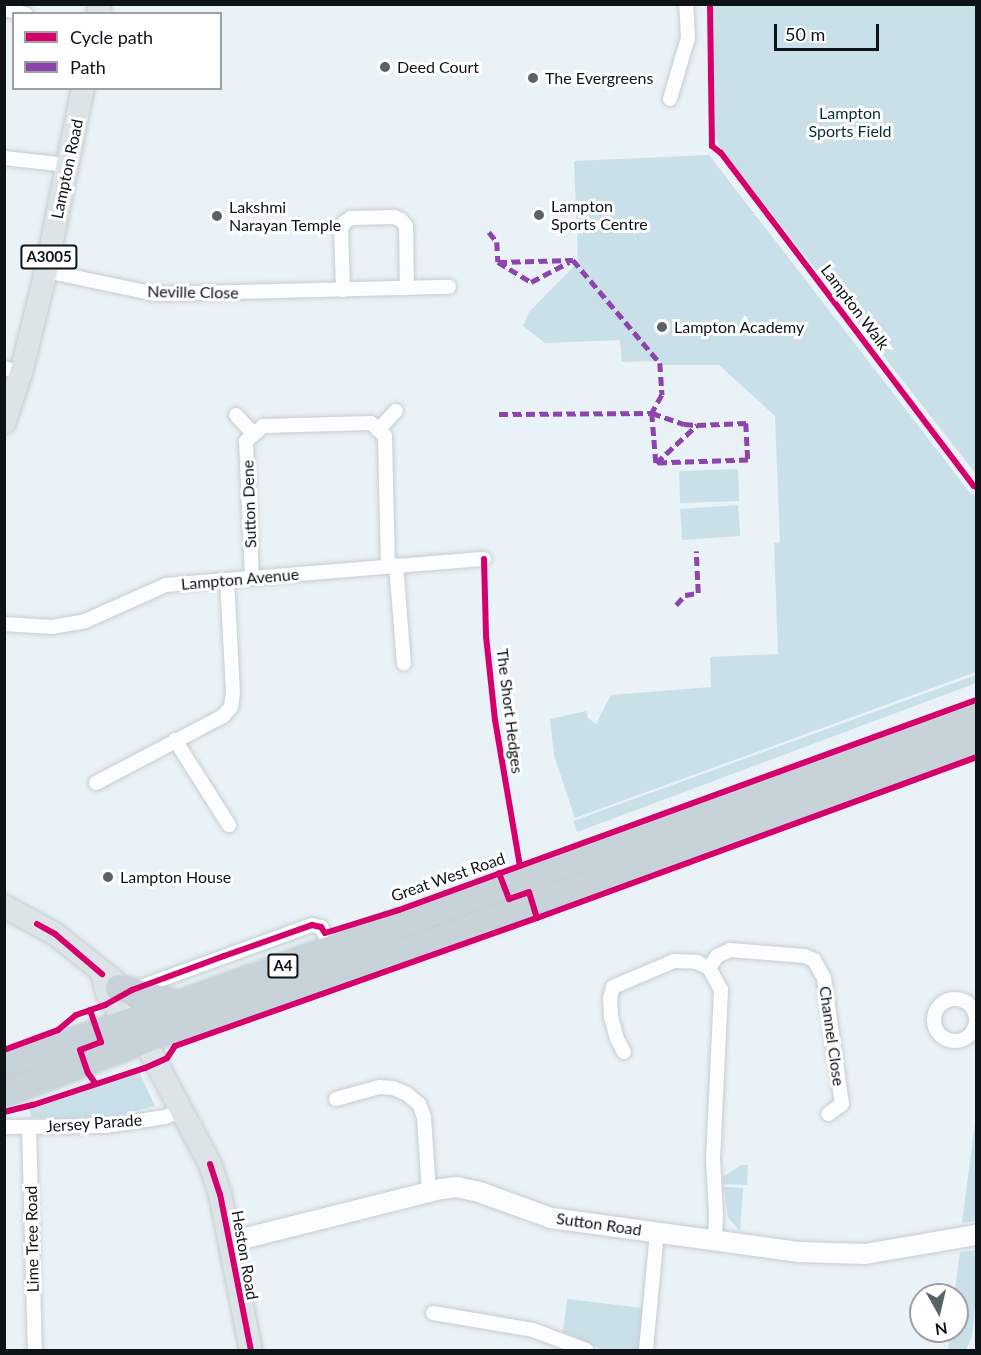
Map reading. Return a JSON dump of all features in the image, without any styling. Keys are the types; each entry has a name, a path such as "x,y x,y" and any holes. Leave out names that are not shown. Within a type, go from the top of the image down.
{"highway":[{"name":"Great West Road","path":"4,1094 138,1031 178,1004 328,940 976,716"},
{"name":"Great West Road","path":"4,1064 138,1031 465,930 976,741"},
{"path":"118,984 156,1000 178,1004"}],"main road":[{"name":"Lampton Road","path":"4,423 13,370 46,271 83,90"},
{"path":"4,906 56,934 118,984"},
{"name":"Heston Road","path":"118,984 138,1031 210,1164 230,1242 245,1331 251,1350"}],"street":[{"path":"670,99 688,38 686,4"},
{"path":"4,158 67,165"},
{"path":"343,290 341,230 344,223 351,218 394,217 406,226 407,288"},
{"name":"Neville Close","path":"46,271 155,294 449,287"},
{"path":"378,430 396,411"},
{"path":"236,415 254,434 263,426 370,423 384,436 392,566 404,664"},
{"name":"Sutton Dene","path":"252,577 246,441 254,434"},
{"name":"Lampton Avenue","path":"4,624 52,627 85,621 166,585 484,559"},
{"path":"96,783 223,716 231,707 233,693 227,580"},
{"path":"175,740 229,825"},
{"name":"Great West Road","path":"118,984 312,926 321,927 328,940"},
{"name":"Channel Close","path":"709,968 717,956 730,950 805,956 814,960 824,978 842,1104 828,1114"},
{"path":"624,1052 617,1039 611,1016 610,999 613,987 674,961 697,962 709,968 721,990 712,1159 716,1214 715,1240"},
{"path":"336,1099 379,1087 393,1088 407,1094 419,1104 424,1117 429,1192"},
{"name":"Jersey Parade","path":"4,1127 105,1126 165,1117 182,1110"},
{"name":"Lime Tree Road","path":"29,1127 35,1350"},
{"name":"Sutton Road","path":"230,1242 429,1192 465,1188 551,1218 800,1252 865,1254 976,1235"},
{"path":"646,1350 657,1232"},
{"path":"433,1313 533,1330 586,1350"}],"green space":[{"name":"Lampton Sports Field","path":"713,5 976,5 976,474 719,146 715,135"},
{"path":"709,155 971,494 976,495 976,672 575,818 554,755 550,719 586,711 588,718 596,724 611,695 711,687 710,657 778,654 774,543 780,542 775,416 719,365 661,365 661,361 622,362 620,340 545,343 523,326 529,312 578,262 574,161"},
{"path":"738,469 739,501 680,503 679,471"},
{"path":"738,505 740,536 682,540 680,509"},
{"path":"976,675 976,683 577,832 573,821"},
{"path":"139,1072 155,1106 110,1117 80,1121 32,1117 29,1110"},
{"path":"976,1115 976,1221 962,1223"},
{"path":"741,1165 748,1165 747,1185 723,1184 723,1177"},
{"path":"724,1187 743,1188 740,1231 728,1218"},
{"path":"976,1250 976,1298 972,1336 969,1343 969,1283 956,1283 960,1252"},
{"path":"567,1299 643,1308 639,1350 603,1350 563,1332"},
{"path":"949,1343 969,1343 966,1350 948,1350"}],"marked path":[{"path":"489,232 497,242 498,262 531,282 569,262"},
{"path":"498,262 573,260 660,363 662,395 652,413 656,463"},
{"path":"499,414 652,413 684,424 697,425"},
{"path":"746,423 748,460 656,463 697,425 746,423"},
{"path":"676,605 685,595 698,593 696,551"}],"cycle path":[{"name":"Lampton Walk","path":"710,4 712,146 721,153 976,487"},
{"name":"The Short Hedges","path":"484,559 486,636 495,720 520,866"},
{"path":"4,1050 58,1030 76,1015 105,1005 132,990 224,956 312,925 321,927 325,933 399,910 976,700"},
{"path":"4,1112 33,1105 145,1068 167,1058 175,1046 537,918 976,757"},
{"path":"499,873 509,899 529,892 537,918"},
{"path":"37,924 55,934 102,974"},
{"path":"90,1010 101,1042 80,1050 88,1073 95,1083"},
{"path":"210,1164 220,1194 251,1350"}],"place":[{"name":"Deed Court","path":"385,67"},
{"name":"The Evergreens","path":"533,78"},
{"name":"Lampton Sports Centre","path":"539,215"},
{"name":"Lakshmi Narayan Temple","path":"217,216"},
{"name":"Lampton Academy","path":"662,327"},
{"name":"Lampton House","path":"108,877"}]}
